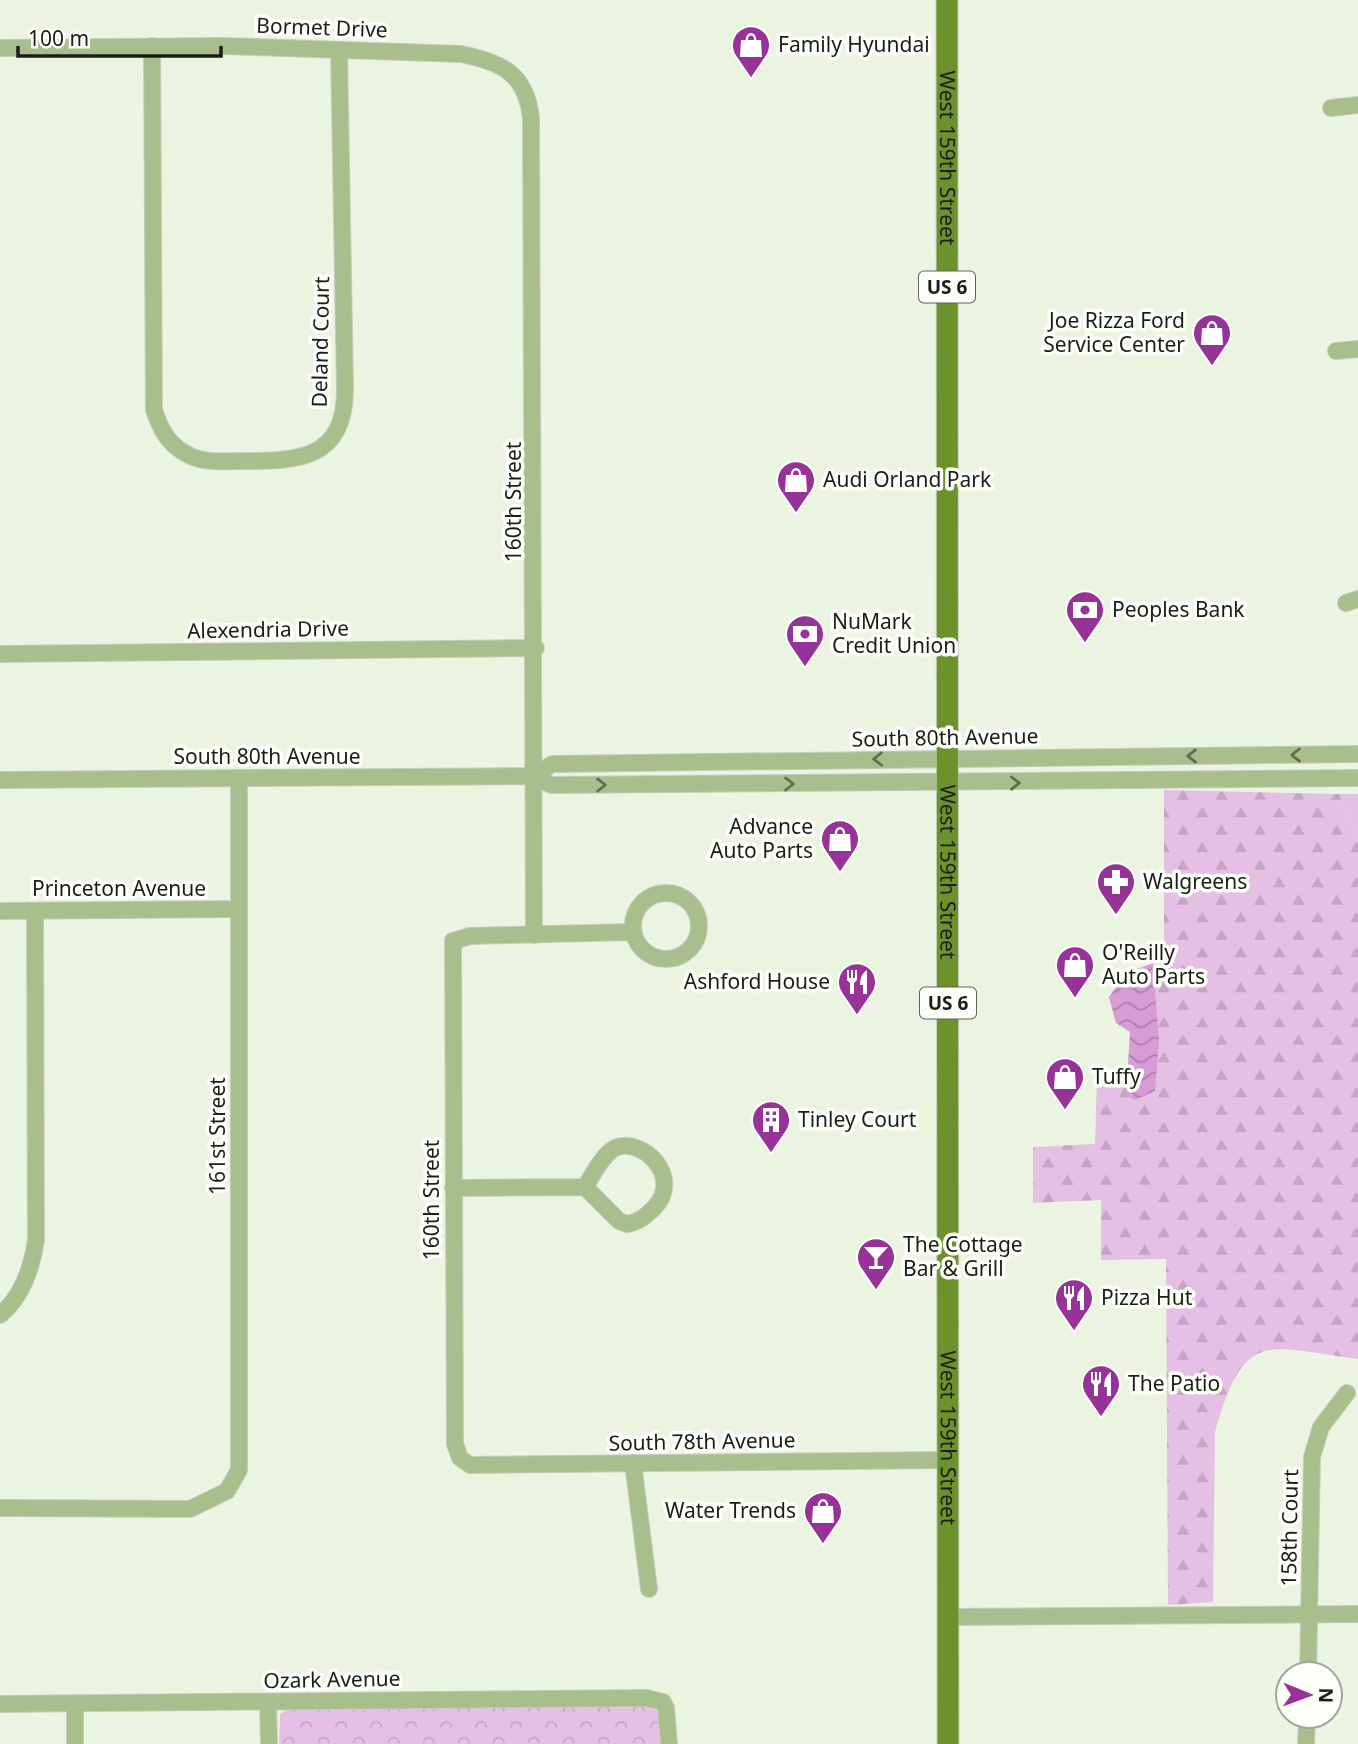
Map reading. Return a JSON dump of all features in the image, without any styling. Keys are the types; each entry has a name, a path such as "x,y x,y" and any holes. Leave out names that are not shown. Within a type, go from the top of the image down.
{"main road":[{"name":"West 159th Street","path":"947,0 948,1744"}],"street":[{"name":"Bormet Drive","path":"0,48 152,46 461,54 499,64 512,74"},
{"name":"Deland Court","path":"152,46 154,410 159,425 177,448 187,455 211,461 302,459 326,443 342,417 345,389 339,50"},
{"name":"160th Street","path":"460,1458 455,1444 453,941 470,936 534,935 536,648 531,118 529,100 523,85 512,74"},
{"path":"1331,108 1358,105"},
{"path":"1336,351 1358,349"},
{"name":"Alexendria Drive","path":"0,654 536,648"},
{"name":"South 80th Avenue","path":"535,776 552,764 1358,754"},
{"name":"South 80th Avenue","path":"0,780 535,776 551,785 946,784 1358,778"},
{"name":"161st Street","path":"0,1508 190,1509 227,1491 236,1480 240,1455 239,778"},
{"path":"659,893 670,893 688,901 698,919 695,942 678,957 667,959 645,952 634,932 633,922 641,903 659,893"},
{"name":"Princeton Avenue","path":"0,911 239,909"},
{"path":"0,1315 18,1296 33,1258 36,1239 35,911"},
{"path":"534,935 634,932"},
{"path":"453,1188 585,1187 619,1221 627,1224 645,1217 665,1195 667,1188 666,1180 653,1161 636,1146 630,1145 608,1153 585,1187"},
{"name":"158th Court","path":"1308,1660 1312,1457 1321,1427 1347,1393"},
{"name":"South 78th Avenue","path":"460,1458 470,1465 947,1460"},
{"path":"634,1463 649,1589"},
{"path":"948,1617 1358,1614"},
{"name":"Ozark Avenue","path":"0,1704 646,1698 663,1702 669,1716 669,1744"},
{"path":"268,1702 269,1744"},
{"path":"75,1704 75,1744"}],"green space":[{"path":"1164,790 1339,794 1358,839 1358,1359 1280,1349 1262,1352 1248,1360 1237,1375 1226,1399 1215,1432 1213,1602 1168,1605 1166,1259 1101,1260 1101,1200 1033,1203 1033,1147 1095,1144 1097,1073 1127,1074 1126,1095 1155,980 1152,947 1164,942"},
{"path":"1339,794 1358,794 1358,839"},
{"path":"646,1706 659,1711 660,1744 279,1744 280,1714 289,1709"}],"water":[{"path":"1153,963 1159,1041 1155,1091 1135,1100 1126,1095 1130,1032 1116,1023 1109,997 1125,974"}],"place":[{"name":"Family Hyundai","path":"751,79"},
{"name":"Joe Rizza Ford Service Center","path":"1212,367"},
{"name":"Audi Orland Park","path":"796,514"},
{"name":"Peoples Bank","path":"1085,644"},
{"name":"NuMark Credit Union","path":"805,668"},
{"name":"Advance Auto Parts","path":"840,873"},
{"name":"Walgreens","path":"1116,916"},
{"name":"O'Reilly Auto Parts","path":"1075,999"},
{"name":"Ashford House","path":"857,1016"},
{"name":"Tuffy","path":"1065,1111"},
{"name":"Tinley Court","path":"771,1154"},
{"name":"The Cottage Bar & Grill","path":"876,1291"},
{"name":"Pizza Hut","path":"1074,1332"},
{"name":"The Patio","path":"1101,1418"},
{"name":"Water Trends","path":"823,1545"}]}
